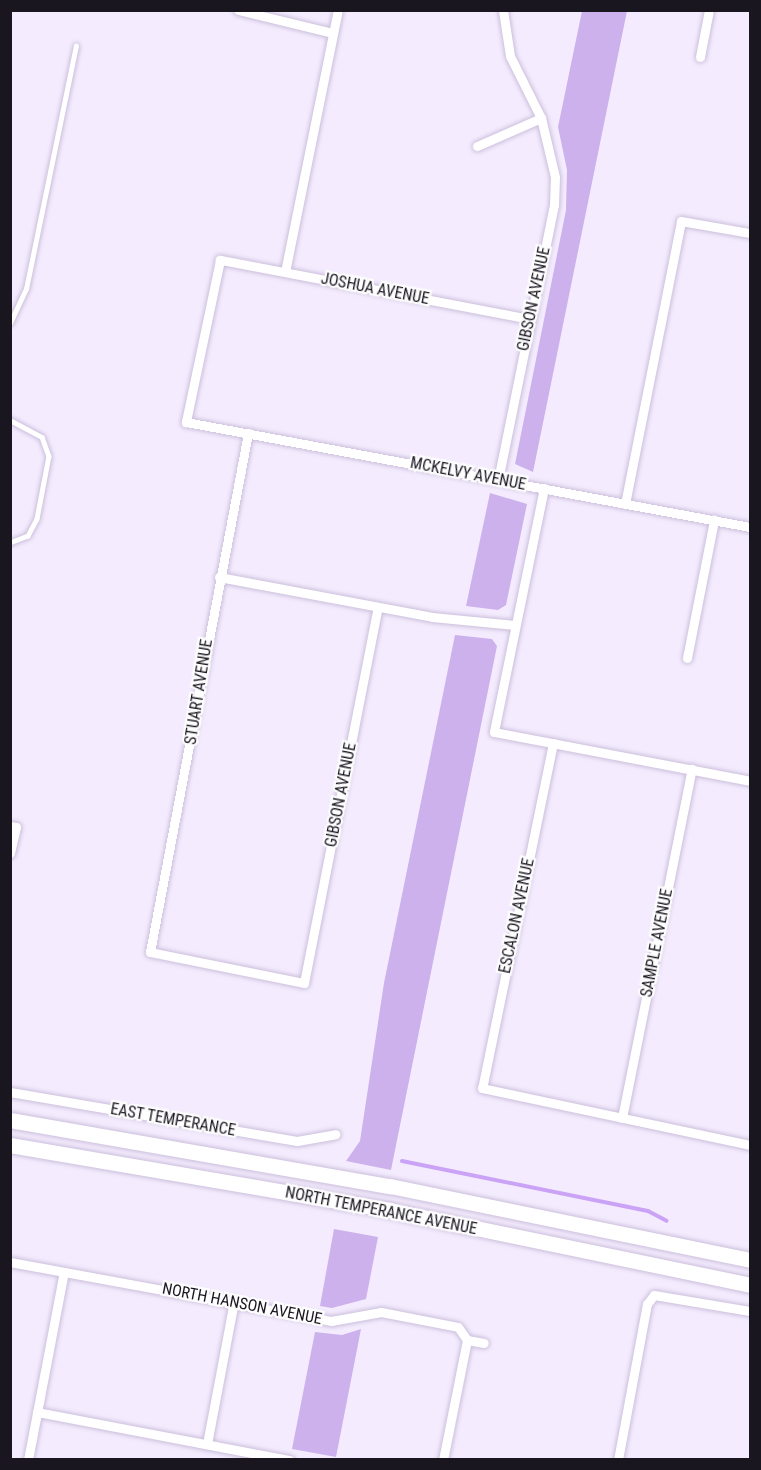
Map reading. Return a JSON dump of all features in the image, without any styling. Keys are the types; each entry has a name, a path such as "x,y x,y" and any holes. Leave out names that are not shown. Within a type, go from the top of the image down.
{"main road":[{"name":"NORTH TEMPERANCE AVENUE","path":"10,1120 390,1186 750,1260"},
{"name":"NORTH TEMPERANCE AVENUE","path":"10,1144 388,1210 750,1286"}],"street":[{"path":"238,10 333,33"},
{"path":"285,272 338,10"},
{"name":"GIBSON AVENUE","path":"498,480 554,205 552,148 541,118 510,56 503,10"},
{"path":"700,57 709,10"},
{"path":"477,146 541,118"},
{"path":"625,504 681,220 750,233"},
{"name":"JOSHUA AVENUE","path":"186,422 220,261 530,319"},
{"name":"MCKELVY AVENUE","path":"186,422 750,527"},
{"name":"STUART AVENUE","path":"248,433 150,952 304,983"},
{"path":"544,488 494,732 750,780"},
{"path":"687,658 714,520"},
{"path":"219,577 378,607 515,625"},
{"name":"GIBSON AVENUE","path":"304,983 378,607"},
{"name":"ESCALON AVENUE","path":"553,743 482,1088 622,1118"},
{"name":"SAMPLE AVENUE","path":"622,1118 692,769"},
{"path":"10,854 13,827"},
{"name":"EAST TEMPERANCE","path":"10,1092 297,1141 335,1134"},
{"path":"622,1118 750,1145"},
{"name":"NORTH HANSON AVENUE","path":"10,1262 234,1301 331,1321 381,1312 458,1328 467,1340"},
{"path":"28,1460 64,1272"},
{"path":"618,1460 648,1304 654,1295 750,1311"},
{"path":"207,1444 234,1301"},
{"path":"442,1460 467,1340 484,1343"},
{"path":"37,1412 288,1460"}],"lane":[{"path":"10,323 26,289 76,46"},
{"path":"10,420 42,437 49,456 37,519 28,536 10,543"}],"shaded area":[{"path":"582,11 627,11 533,472 515,464 566,210 567,170 558,127"},
{"path":"490,493 527,504 506,605 498,610 466,606"},
{"path":"455,635 492,639 497,646 391,1170 346,1161 360,1141 384,983"},
{"path":"334,1229 378,1237 366,1299 332,1308 320,1306"},
{"path":"361,1329 336,1457 292,1449 315,1332 342,1335"}],"waterway":[{"path":"402,1161 648,1211 667,1221"}]}
